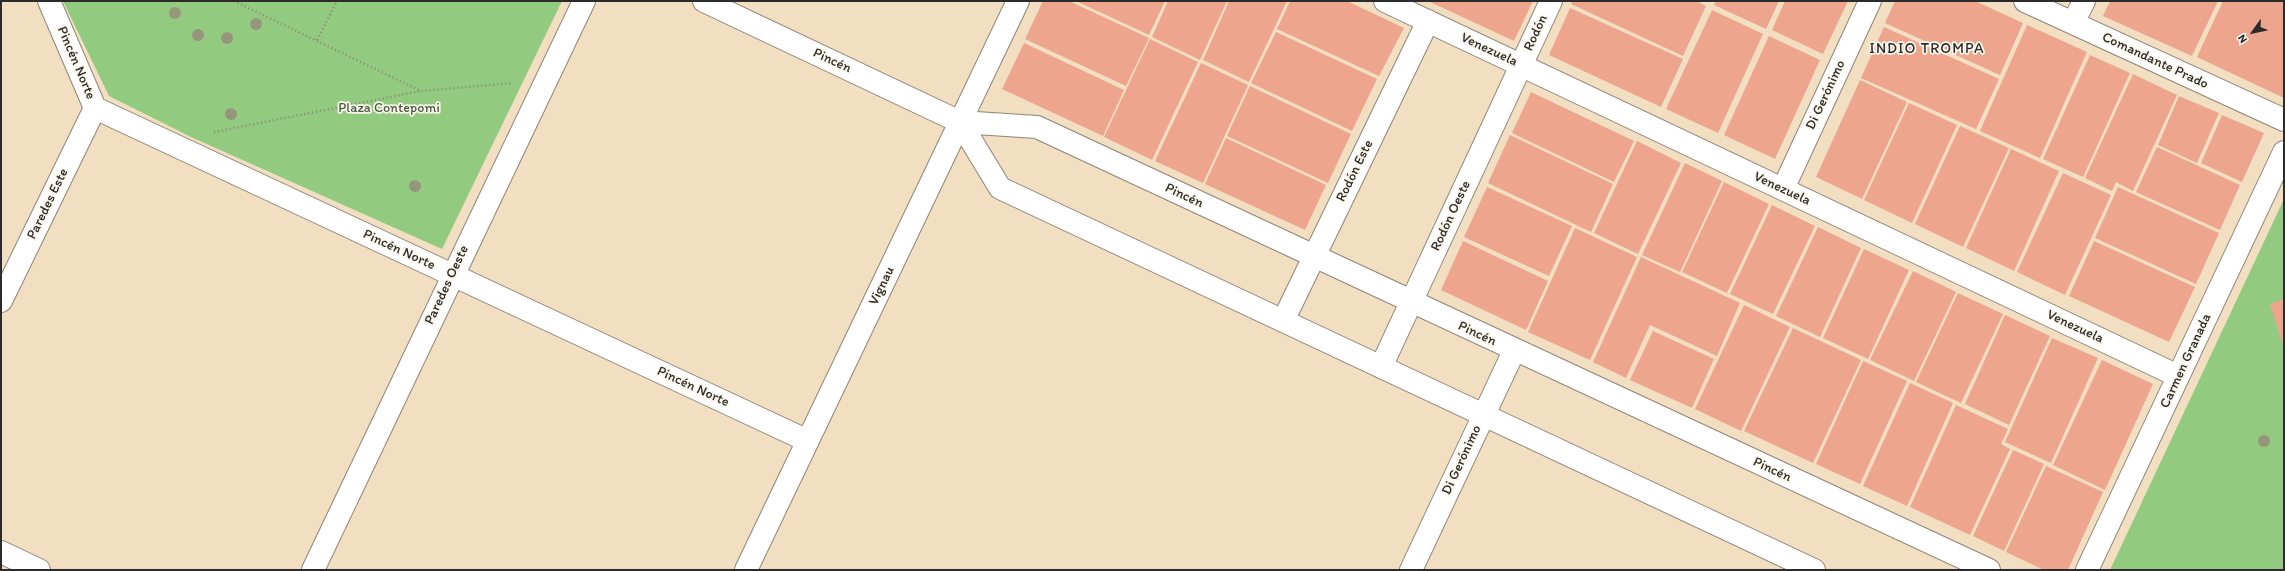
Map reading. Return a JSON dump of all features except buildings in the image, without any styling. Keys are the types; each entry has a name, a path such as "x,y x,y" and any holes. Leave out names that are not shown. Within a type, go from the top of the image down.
{"street":[{"name":"Pincén Norte","path":"49,1 95,108 808,441"},
{"name":"Paredes Oeste","path":"313,570 452,275 584,1"},
{"name":"Pincén","path":"704,1 960,122 1037,128 1988,570"},
{"name":"Vignau","path":"746,570 1018,1"},
{"name":"Venezuela","path":"1385,1 2178,376"},
{"name":"Rodón","path":"1521,66 1551,1"},
{"name":"Di Gerónimo","path":"1783,189 1870,1"},
{"name":"Comandante Prado","path":"2025,1 2284,120"},
{"path":"2073,23 2084,1"},
{"name":"Rodón Este","path":"1282,321 1428,22"},
{"name":"Rodón Oeste","path":"1381,367 1521,66"},
{"name":"Paredes Este","path":"1,301 95,108"},
{"path":"960,122 1000,188 1814,570"},
{"name":"Carmen Granada","path":"2087,570 2284,152"},
{"name":"Di Gerónimo","path":"1411,570 1514,351"},
{"path":"1,552 39,570"}],"path":[{"path":"234,1 422,91"},
{"path":"317,40 337,1"},
{"path":"207,134 422,91 514,83"}],"green space":[{"name":"Plaza Contepomi","path":"63,1 562,1 442,249 191,137 109,96"},
{"path":"2284,199 2284,570 2110,570"}],"district":[{"name":"INDIO TROMPA","path":"1927,49"}]}
